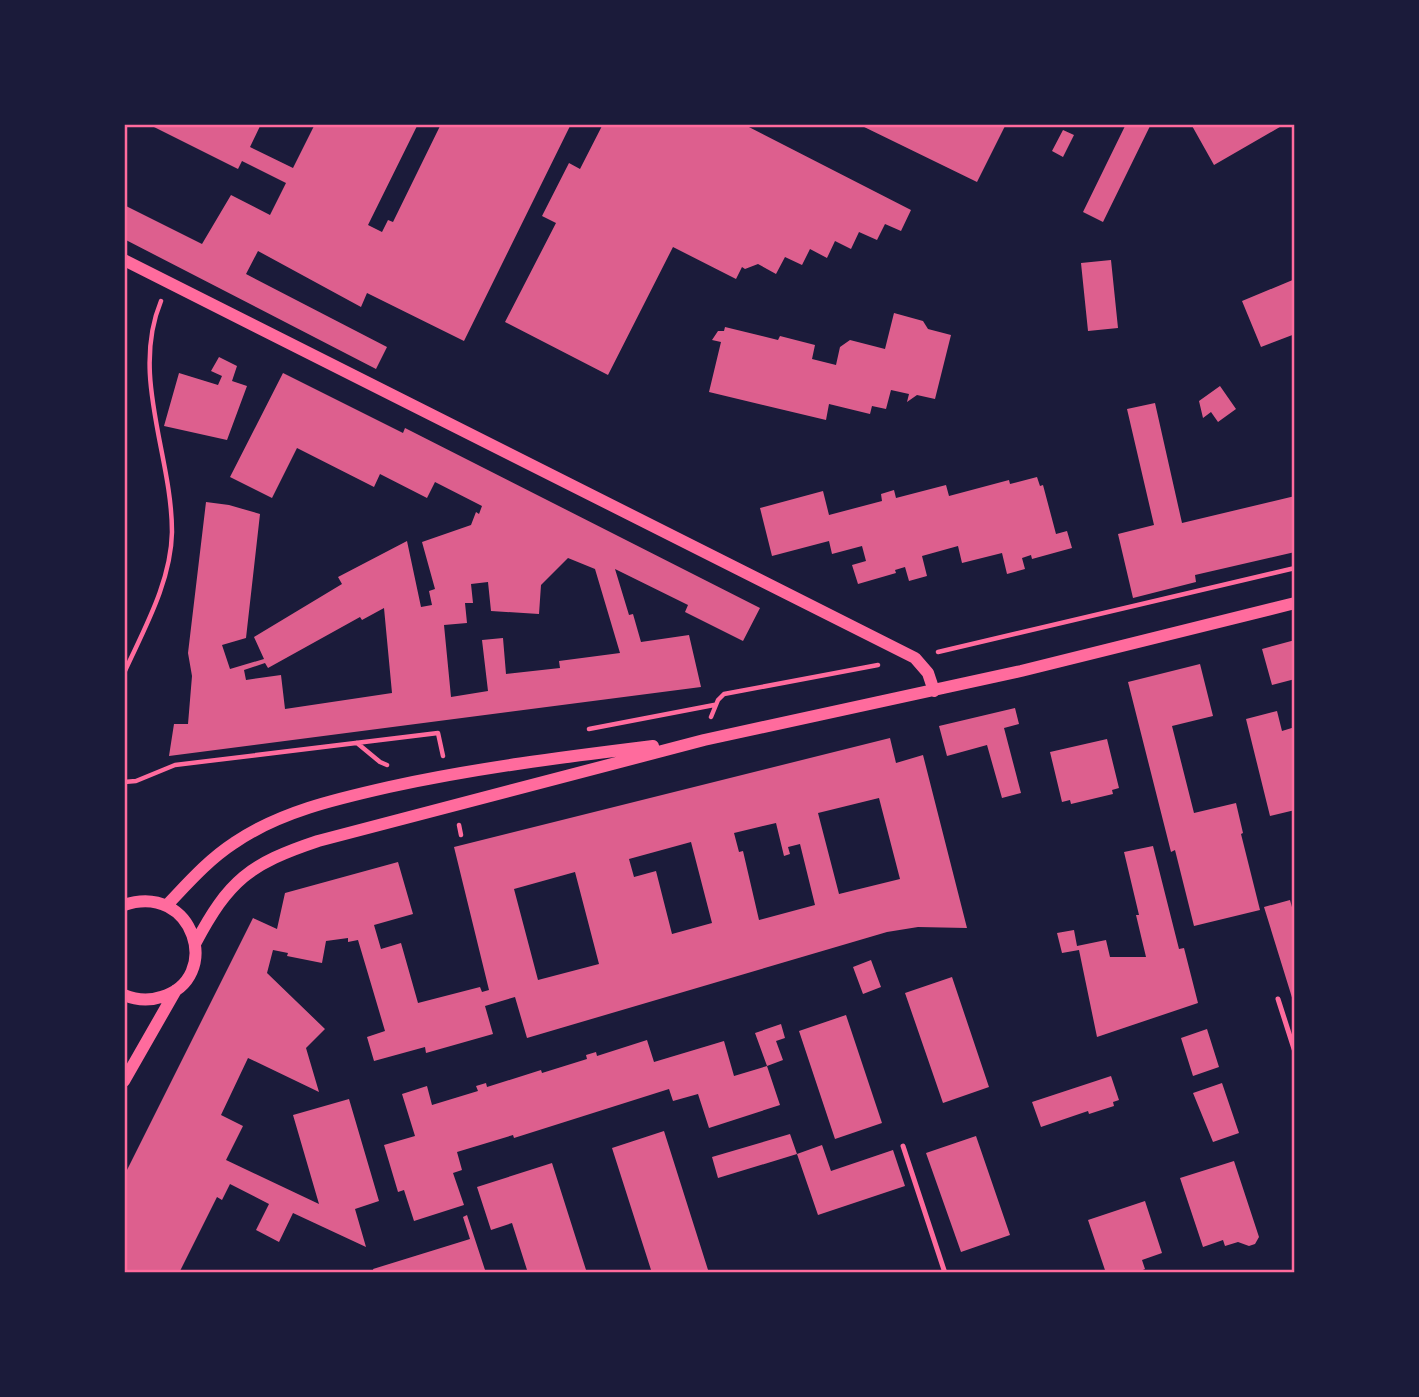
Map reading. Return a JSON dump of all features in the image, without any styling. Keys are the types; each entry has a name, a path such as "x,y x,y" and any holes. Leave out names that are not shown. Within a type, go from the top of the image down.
{"street":[{"path":"124,260 915,658 928,673 934,691"},
{"path":"195,944 223,897 237,882 253,869 293,849 399,818 704,740 934,691 1295,603"},
{"path":"167,905 233,843 274,821 364,793 523,762 704,740"},
{"path":"124,905 145,900 167,905 186,921 195,944 192,969 176,989 166,996 153,999 141,1000 124,995"},
{"path":"124,1081 176,989"}],"lane":[{"path":"1278,999 1295,1052"},
{"path":"903,1146 945,1273"}],"path":[{"path":"124,673 162,587 172,536 171,505 148,357 150,336 160,303 171,283"},
{"path":"715,705 724,694 915,658 1295,568"},
{"path":"124,782 136,781 175,765 438,733 447,775"}],"building":[{"path":"148,124 261,124 250,147 293,168 315,124 418,124 368,225 382,232 388,220 393,222 441,124 571,124 464,341 367,293 361,307 258,251 246,274 387,347 376,369 124,239 124,205 202,244 231,195 270,215 286,183 242,161 238,169"},
{"path":"603,124 743,124 911,210 901,231 885,224 877,240 859,232 851,249 835,241 827,258 810,249 802,265 785,257 776,274 758,264 745,269 742,267 736,279 673,247 608,375 505,322 556,223 542,216 569,163 580,169"},
{"path":"858,124 1006,124 977,182"},
{"path":"1126,124 1151,124 1103,222 1083,212"},
{"path":"1191,124 1285,124 1214,165"},
{"path":"1063,130 1074,135 1063,157 1052,151"},
{"path":"1111,260 1118,328 1088,331 1081,263"},
{"path":"1295,279 1295,334 1261,347 1242,301"},
{"path":"894,313 923,321 928,329 951,335 935,399 917,395 907,402 909,394 891,390 886,409 872,406 870,414 829,404 826,420 709,392 721,342 712,340 718,331 724,331 725,327 778,340 780,336 815,345 812,359 836,365 840,347 850,340 885,349"},
{"path":"219,357 237,366 232,381 247,386 227,440 164,426 179,373 218,385 222,376 211,371"},
{"path":"283,373 403,433 405,428 760,608 743,641 685,612 688,605 615,569 629,615 633,614 641,642 689,635 701,687 169,756 174,724 188,724 192,676 188,653 206,502 260,514 246,638 222,645 230,669 264,659 254,637 342,584 338,577 407,541 421,607 432,605 429,591 435,589 422,542 471,525 476,512 479,514 482,506 435,482 427,498 380,474 374,487 297,448 272,498 230,477","holes":["568,558 595,569 620,653 559,661 560,668 506,674 503,638 482,640 488,691 451,697 444,625 467,623 465,603 473,603 471,584 488,582 491,611 539,614 541,585","384,608 392,693 285,709 281,675 246,680 244,670 265,663 268,668 360,617 362,620"]},
{"path":"1220,386 1236,409 1218,422 1211,412 1203,418 1199,401"},
{"path":"1155,403 1182,523 1295,496 1295,552 1195,575 1196,582 1133,598 1118,534 1154,525 1127,409"},
{"path":"1037,477 1040,486 1043,485 1056,534 1067,531 1072,548 1032,559 1031,555 1022,558 1025,569 1007,574 1002,553 962,563 958,546 922,556 927,576 909,581 905,567 895,570 896,573 858,584 852,565 866,561 862,546 832,554 829,541 772,556 760,508 823,491 829,515 882,501 881,494 894,490 896,498 946,485 949,496 1009,480 1010,484"},
{"path":"1295,640 1295,679 1272,685 1262,649"},
{"path":"1200,664 1213,716 1172,726 1194,813 1236,803 1260,910 1194,926 1175,850 1171,852 1128,682"},
{"path":"1015,708 1019,724 1004,728 1021,793 1002,798 987,745 947,756 939,726"},
{"path":"1277,711 1282,731 1295,727 1295,810 1270,816 1246,719"},
{"path":"890,738 896,763 923,755 967,928 918,927 887,932 527,1038 515,997 485,1006 493,1034 426,1053 425,1047 374,1061 367,1037 385,1031 358,940 348,942 348,938 326,941 322,963 287,956 288,953 273,950 267,973 325,1029 306,1048 319,1092 248,1058 221,1115 243,1126 226,1160 319,1204 293,1115 349,1099 379,1201 355,1209 366,1247 293,1213 279,1242 256,1230 269,1204 230,1184 222,1200 217,1197 179,1273 124,1273 124,1176 253,918 277,929 285,893 398,862 413,914 374,925 381,949 401,943 418,1003 480,987 482,992 489,990 454,847","holes":["879,798 900,879 839,894 818,813","776,823 784,856 790,854 788,847 800,844 815,905 759,920 743,851 739,852 734,833","691,842 712,923 672,934 656,871 634,877 629,859","575,872 599,964 538,980 514,889"]},
{"path":"1107,739 1119,788 1112,790 1113,794 1071,804 1070,800 1062,802 1050,752"},
{"path":"1153,846 1179,949 1184,948 1198,1003 1097,1037 1079,950 1062,953 1057,933 1074,930 1077,946 1106,940 1110,957 1146,957 1124,852"},
{"path":"1290,900 1295,918 1294,1004 1264,907"},
{"path":"871,960 881,987 863,994 853,967"},
{"path":"952,977 989,1087 943,1103 905,993"},
{"path":"846,1015 882,1123 835,1139 799,1031"},
{"path":"781,1024 785,1038 776,1041 783,1060 767,1066 755,1033"},
{"path":"1207,1029 1219,1067 1193,1076 1181,1038"},
{"path":"647,1040 654,1062 724,1041 734,1076 767,1066 780,1105 709,1128 698,1094 673,1101 669,1089 514,1138 513,1135 457,1152 462,1170 453,1173 464,1205 414,1221 404,1190 398,1192 384,1145 415,1136 402,1094 427,1086 432,1105 478,1091 476,1086 486,1083 487,1087 541,1070 542,1073 587,1059 586,1055 596,1052 597,1056"},
{"path":"1111,1076 1119,1100 1113,1102 1114,1106 1089,1114 1088,1111 1041,1127 1032,1102"},
{"path":"1222,1083 1239,1133 1213,1142 1193,1093"},
{"path":"664,1131 709,1273 652,1273 612,1148"},
{"path":"790,1134 797,1154 718,1178 712,1157"},
{"path":"976,1136 1010,1235 961,1252 926,1153"},
{"path":"822,1145 831,1171 893,1150 905,1186 818,1215 797,1154"},
{"path":"1234,1161 1259,1237 1255,1244 1249,1246 1238,1242 1225,1246 1223,1240 1203,1247 1180,1178"},
{"path":"552,1163 587,1273 528,1273 512,1223 491,1230 477,1187"},
{"path":"1145,1201 1162,1253 1142,1260 1145,1269 1136,1273 1106,1273 1088,1220"},
{"path":"467,1215 486,1273 374,1273 373,1269 470,1239 463,1217"}]}
